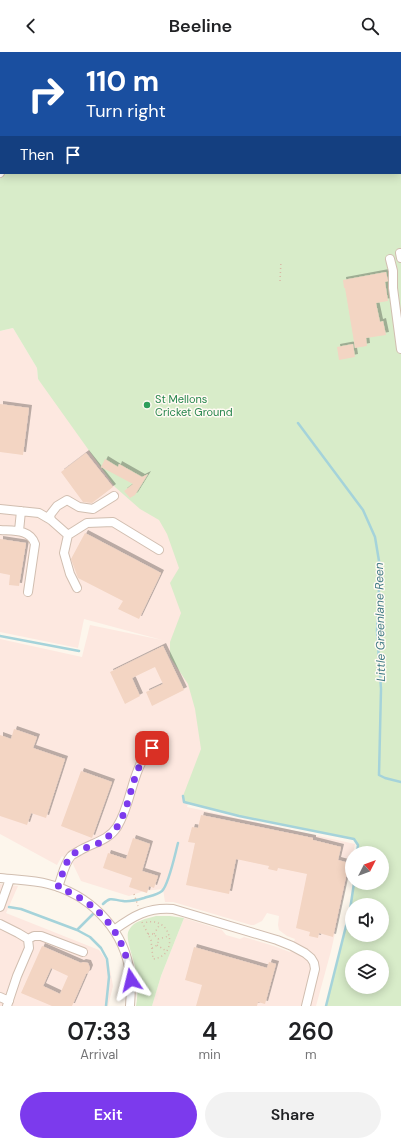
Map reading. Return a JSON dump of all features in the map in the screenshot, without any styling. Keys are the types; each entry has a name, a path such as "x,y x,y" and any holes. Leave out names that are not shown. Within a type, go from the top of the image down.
{"street":[{"path":"390,259 393,271 393,288 401,349"},
{"path":"50,520 50,515 57,506 67,500 79,507 93,509 114,496"},
{"path":"0,509 39,513 68,535"},
{"path":"20,531 21,512"},
{"path":"77,588 70,574 64,553 68,535 87,523 113,522 159,550"},
{"path":"0,530 20,531 33,538 35,544 28,592"},
{"path":"58,887 66,864 72,855 82,849 99,843 109,836 117,827 143,760 152,748"},
{"path":"0,878 42,883 58,887 79,897 101,914 114,930 126,954 131,980 130,1006"},
{"path":"0,907 10,879"},
{"path":"114,930 130,919 143,913 164,908 173,909 284,942 305,953 314,963 316,969 315,975 306,1006"},
{"path":"0,924 28,939"},
{"path":"28,939 34,936 41,936 83,952"},
{"path":"0,996 8,1003 17,976 29,948 28,939"}],"path":[{"path":"280,281 281,261"},
{"path":"134,894 138,907"},
{"path":"142,920 151,940 153,959 160,957 166,951 170,943 169,936 164,927 160,924 156,922 144,923"},
{"path":"154,934 160,924"},
{"path":"148,934 154,934"},
{"path":"152,948 157,945 158,942 158,939 154,934"},
{"path":"158,939 169,936"},
{"path":"157,945 166,951"}],"shaded area":[{"path":"13,328 37,368 38,379 162,519 182,567 191,684 203,751 187,807 355,844 355,846 345,846 345,889 331,951 316,1006 152,1006 161,976 184,918 222,930 226,935 240,939 244,937 290,952 295,939 287,936 279,930 279,916 267,913 262,921 251,925 173,902 165,902 163,889 144,891 129,896 81,881 72,862 62,856 57,865 0,834 0,639 82,657 90,625 162,640 84,619 78,648 0,632 0,331"},
{"path":"0,884 18,886 6,913 99,950 109,964 113,986 108,1006 0,1006"}],"green space":[{"path":"3,174 401,174 401,1006 326,1006 345,930 345,942 389,942 389,898 352,898 353,890 389,890 389,846 358,846 353,839 239,816 184,802 183,796 201,749 195,709 188,684 170,657 170,642 181,613 170,583 179,568 167,534 159,520 140,509 115,487 38,379 37,368 13,328 0,331 0,177"},
{"path":"156,916 184,918 161,976 152,1006 136,1006 138,989 137,976 128,934 129,930 134,924 141,920"}],"building":[{"path":"386,272 388,281 385,282 388,301 376,303 380,322 383,321 386,335 366,338 367,346 355,348 343,280"},
{"path":"353,344 355,357 339,360 337,347"},
{"path":"0,404 29,408 23,455 0,452"},
{"path":"86,453 113,487 92,503 83,502 61,472"},
{"path":"105,459 118,467 119,464 142,477 148,474 135,495 130,498 124,491 133,484 101,467"},
{"path":"85,533 161,573 139,619 118,609 123,601 78,578 71,559"},
{"path":"0,539 26,543 19,586 9,585 10,575 0,573"},
{"path":"163,646 184,690 152,706 146,692 163,684 155,667 132,678 140,696 125,704 110,672"},
{"path":"14,729 37,737 33,748 65,759 46,818 31,813 27,825 0,816 0,735 11,739"},
{"path":"81,771 112,782 92,838 61,826"},
{"path":"201,815 313,838 313,840 341,847 338,860 345,862 345,882 333,937 319,933 318,938 309,936 310,932 296,928 307,874 278,868 277,871 268,869 269,866 236,859 229,894 186,885 195,843 188,842 192,827 198,828"},
{"path":"133,838 150,844 142,871 158,876 154,888 149,886 147,893 129,887 132,878 103,868 108,853 126,859"},
{"path":"42,946 81,963 88,963 90,968 72,1006 52,1006 21,993","holes":["51,968 68,976 60,994 43,986"]},
{"path":"194,947 267,968 269,962 276,964 265,1004 258,1002 257,1006 196,1006 202,985 185,980"}],"waterway":[{"name":"Little Greenlane Reen","path":"298,423 363,510 375,537 380,567 377,631 381,689 379,775 401,782"},
{"path":"0,636 79,651"},
{"path":"183,796 184,802 239,816 354,839 358,846"},
{"path":"103,904 110,899 131,901 162,891 169,876 178,843"},
{"path":"326,1006 350,910 353,890"},
{"path":"9,907 21,909 77,930"},
{"path":"93,914 77,930 90,937 101,948 107,959 109,977 106,1006"}],"place":[{"name":"St Mellons Cricket Ground","path":"147,405"}],"route":[{"path":"131,980 126,954 109,924 91,905 79,897 58,887 66,864 72,855 82,849 99,843 109,836 117,827 143,760 152,748"}]}
